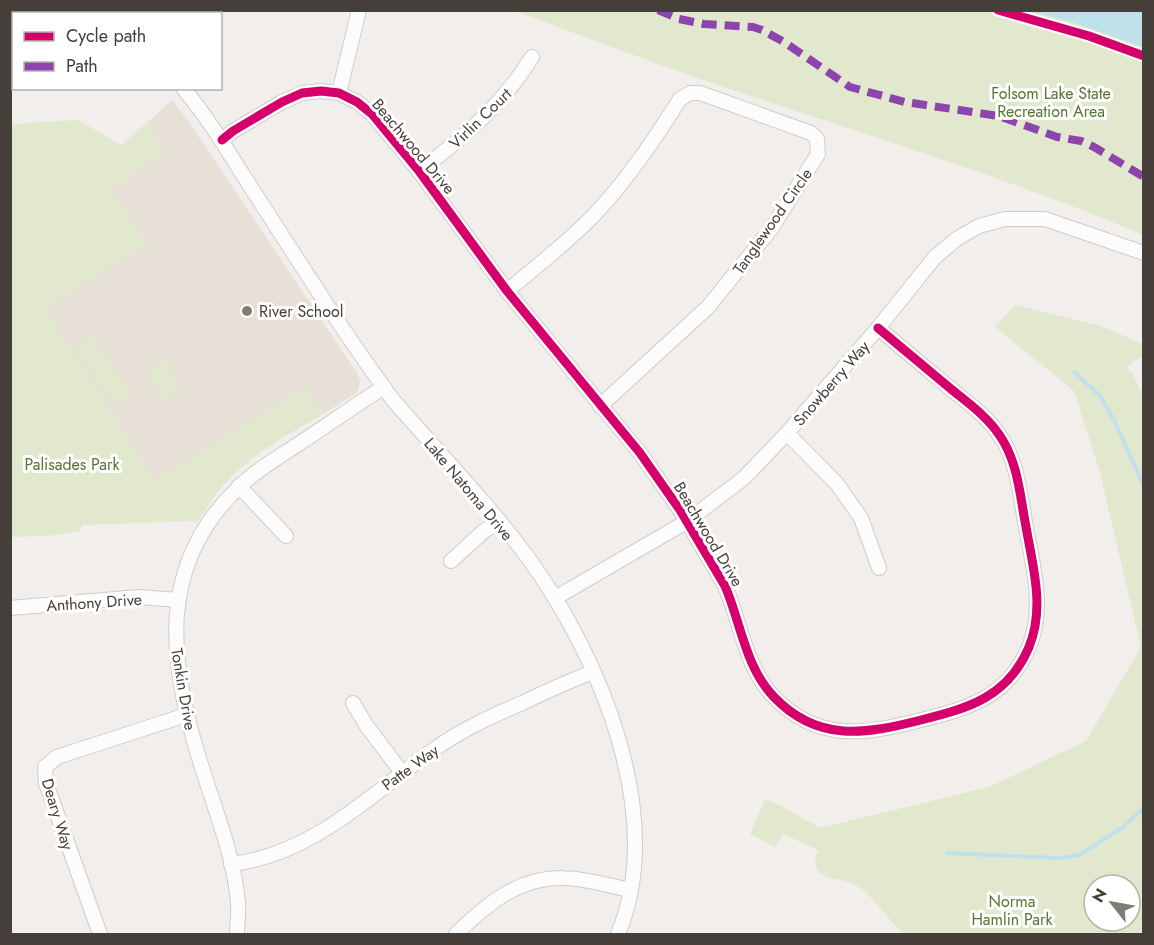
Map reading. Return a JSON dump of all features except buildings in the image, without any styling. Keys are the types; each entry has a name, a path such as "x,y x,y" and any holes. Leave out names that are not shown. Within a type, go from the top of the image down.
{"street":[{"path":"339,93 359,10"},
{"name":"Virlin Court","path":"419,171 464,136 501,100 518,80 532,57"},
{"name":"Lake Natoma Drive","path":"184,90 222,140 341,327 384,387 528,559 555,598 577,637 617,733 630,782 635,830 631,890 625,919 618,934"},
{"name":"Beachwood Drive","path":"222,140 282,102 302,93 321,91 339,93 357,102 372,114 419,171 507,291 640,453 725,586 733,604 750,661 774,698 803,719 826,728 858,732 882,729 971,706 992,694 1010,678 1023,659 1033,637 1038,602 1016,476 1010,454 999,434 984,417 878,328"},
{"name":"Tanglewood Circle","path":"507,291 550,256 595,214 646,152 680,99 686,95 700,93 811,133 817,139 818,154 771,229 735,275 708,307 600,406"},
{"name":"Snowberry Way","path":"555,598 686,522 744,478 787,434 878,328 935,257 958,238 979,226 1005,219 1045,219 1143,253"},
{"name":"Tonkin Drive","path":"237,934 238,903 231,864 186,715 175,646 178,600 186,568 199,538 220,506 239,486 384,387"},
{"path":"787,434 837,484 861,518 879,568"},
{"path":"239,486 286,536"},
{"path":"451,561 484,531 498,522"},
{"name":"Anthony Drive","path":"10,608 139,597 178,600"},
{"name":"Patte Way","path":"231,864 250,862 274,855 305,842 466,729 593,672"},
{"path":"353,703 366,725 403,774"},
{"name":"Deary Way","path":"100,934 46,783 45,767 57,757 186,715"},
{"path":"456,934 508,891 545,878 565,878 631,890"}],"shaded area":[{"path":"172,100 358,374 360,383 357,393 323,414 305,387 155,480 45,308 148,243 111,190 165,151 148,122"}],"green space":[{"name":"Folsom Lake State Recreation Area","path":"514,11 1143,11 1143,235 1038,193 690,75"},
{"name":"Palisades Park","path":"78,120 121,145 148,122 165,151 111,190 148,243 45,308 155,480 305,387 323,414 270,446 244,465 219,491 198,521 82,525 80,531 48,536 11,537 11,124"},
{"name":"Norma Hamlin Park","path":"1015,305 1101,326 1143,344 1143,355 1126,367 1133,374 1144,399 1143,934 906,934 862,889 854,884 821,874 815,863 816,854 820,851 783,834 775,847 750,834 765,800 778,804 820,828 989,787 1086,741 1141,647 1100,473 1074,391 995,327"},
{"path":"92,334 132,393 113,405 74,346"},
{"path":"164,359 183,390 164,402 145,371"}],"water":[{"path":"1029,11 1143,11 1143,47 1075,23"}],"waterway":[{"path":"1074,372 1100,396 1114,420 1144,486"},
{"path":"947,853 1058,858 1080,855 1123,827 1144,808"}],"marked path":[{"path":"658,10 679,19 704,24 753,27 762,30 784,42 850,87 905,102 999,116 1057,137 1081,141 1144,177"}],"cycle path":[{"path":"998,10 1089,36 1144,56"},
{"path":"222,140 282,102 302,93 321,91 339,93 357,102 372,114 419,171 507,291 640,453 680,510 725,586 750,658 764,685 791,712 808,722 843,731 862,731 901,725 955,711 985,698 1010,678 1020,664 1029,647 1036,617 1037,602 1032,557 1018,480 1006,446 995,429 977,411 878,328"}],"place":[{"name":"River School","path":"247,311"}]}
